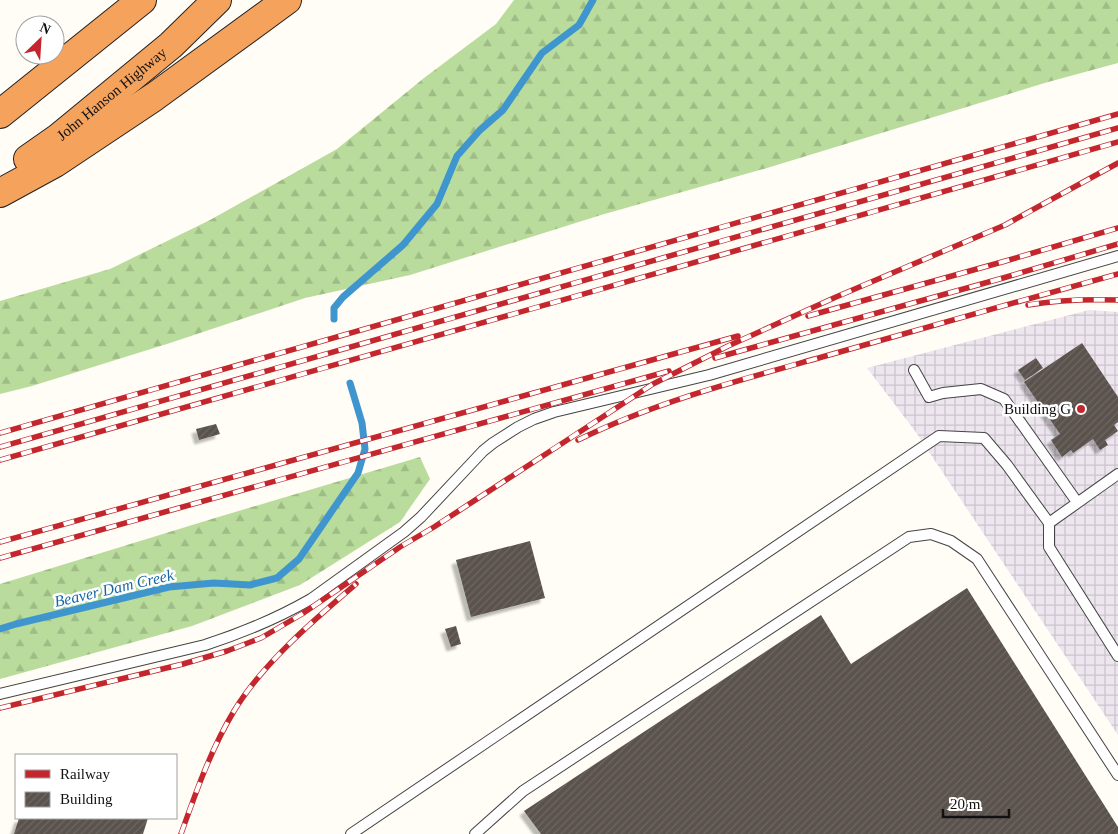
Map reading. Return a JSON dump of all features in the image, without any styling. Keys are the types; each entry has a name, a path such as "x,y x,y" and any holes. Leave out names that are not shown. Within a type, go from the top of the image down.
{"highway":[{"path":"0,114 142,0"},
{"name":"John Hanson Highway","path":"0,179 58,138 171,45 217,0"},
{"path":"0,193 55,163 154,97 287,0"}],"lane":[{"path":"0,694 205,645 243,632 297,608 404,532 427,511 483,451 504,436 534,419 554,412 709,375 1118,256"},
{"path":"914,370 929,397 943,393 981,389 1004,399 1077,502"},
{"path":"351,834 939,436 984,438 1007,465 1049,523 1049,547 1118,656"},
{"path":"1049,523 1118,474"},
{"path":"475,834 523,791 556,769 909,537 931,534 951,541 977,559 1118,775"}],"shaded area":[{"path":"1089,310 1118,312 1118,735 915,431 867,368"}],"green space":[{"path":"514,0 1118,0 1118,63 1048,82 767,168 601,215 410,275 305,298 170,343 32,386 0,394 0,301 110,269 210,220 337,149 424,78 496,24"},
{"path":"420,457 430,479 400,522 300,585 192,626 0,679 0,584"}],"building":[{"name":"Building G","path":"1082,343 1118,397 1118,422 1114,425 1118,431 1105,440 1108,445 1100,450 1093,439 1073,453 1071,450 1062,457 1051,440 1060,434 1024,382"},
{"path":"1036,358 1043,368 1025,380 1018,370"},
{"path":"216,424 220,434 199,440 196,429"},
{"path":"530,541 545,598 471,617 456,560"},
{"path":"967,588 1118,827 1118,834 541,834 524,811 821,615 851,664"},
{"path":"456,626 461,644 451,647 445,629"},
{"path":"19,819 148,819 143,834 14,834"}],"waterway":[{"name":"Beaver Dam Creek","path":"334,319 334,308 343,297 403,245 437,204 457,156 480,130 503,110 542,53 579,25 593,0"},
{"name":"Beaver Dam Creek","path":"0,629 169,587 214,583 250,585 277,578 299,559 358,473 365,449 362,423 350,383"}],"railway":[{"path":"0,433 1118,114"},
{"path":"0,447 1118,128"},
{"path":"0,460 1118,142"},
{"path":"0,708 183,664 227,651 261,638 302,614 400,547 434,527 653,384 728,346 836,297 1005,225 1118,163"},
{"path":"808,316 1118,228"},
{"path":"715,358 1118,244"},
{"path":"578,440 637,414 729,383 1118,274"},
{"path":"1028,305 1073,300 1118,300"},
{"path":"0,542 738,336"},
{"path":"0,558 669,371"},
{"path":"181,834 211,756 226,725 246,693 290,643 356,584"}],"place":[{"name":"Building G","path":"1081,409"}]}
